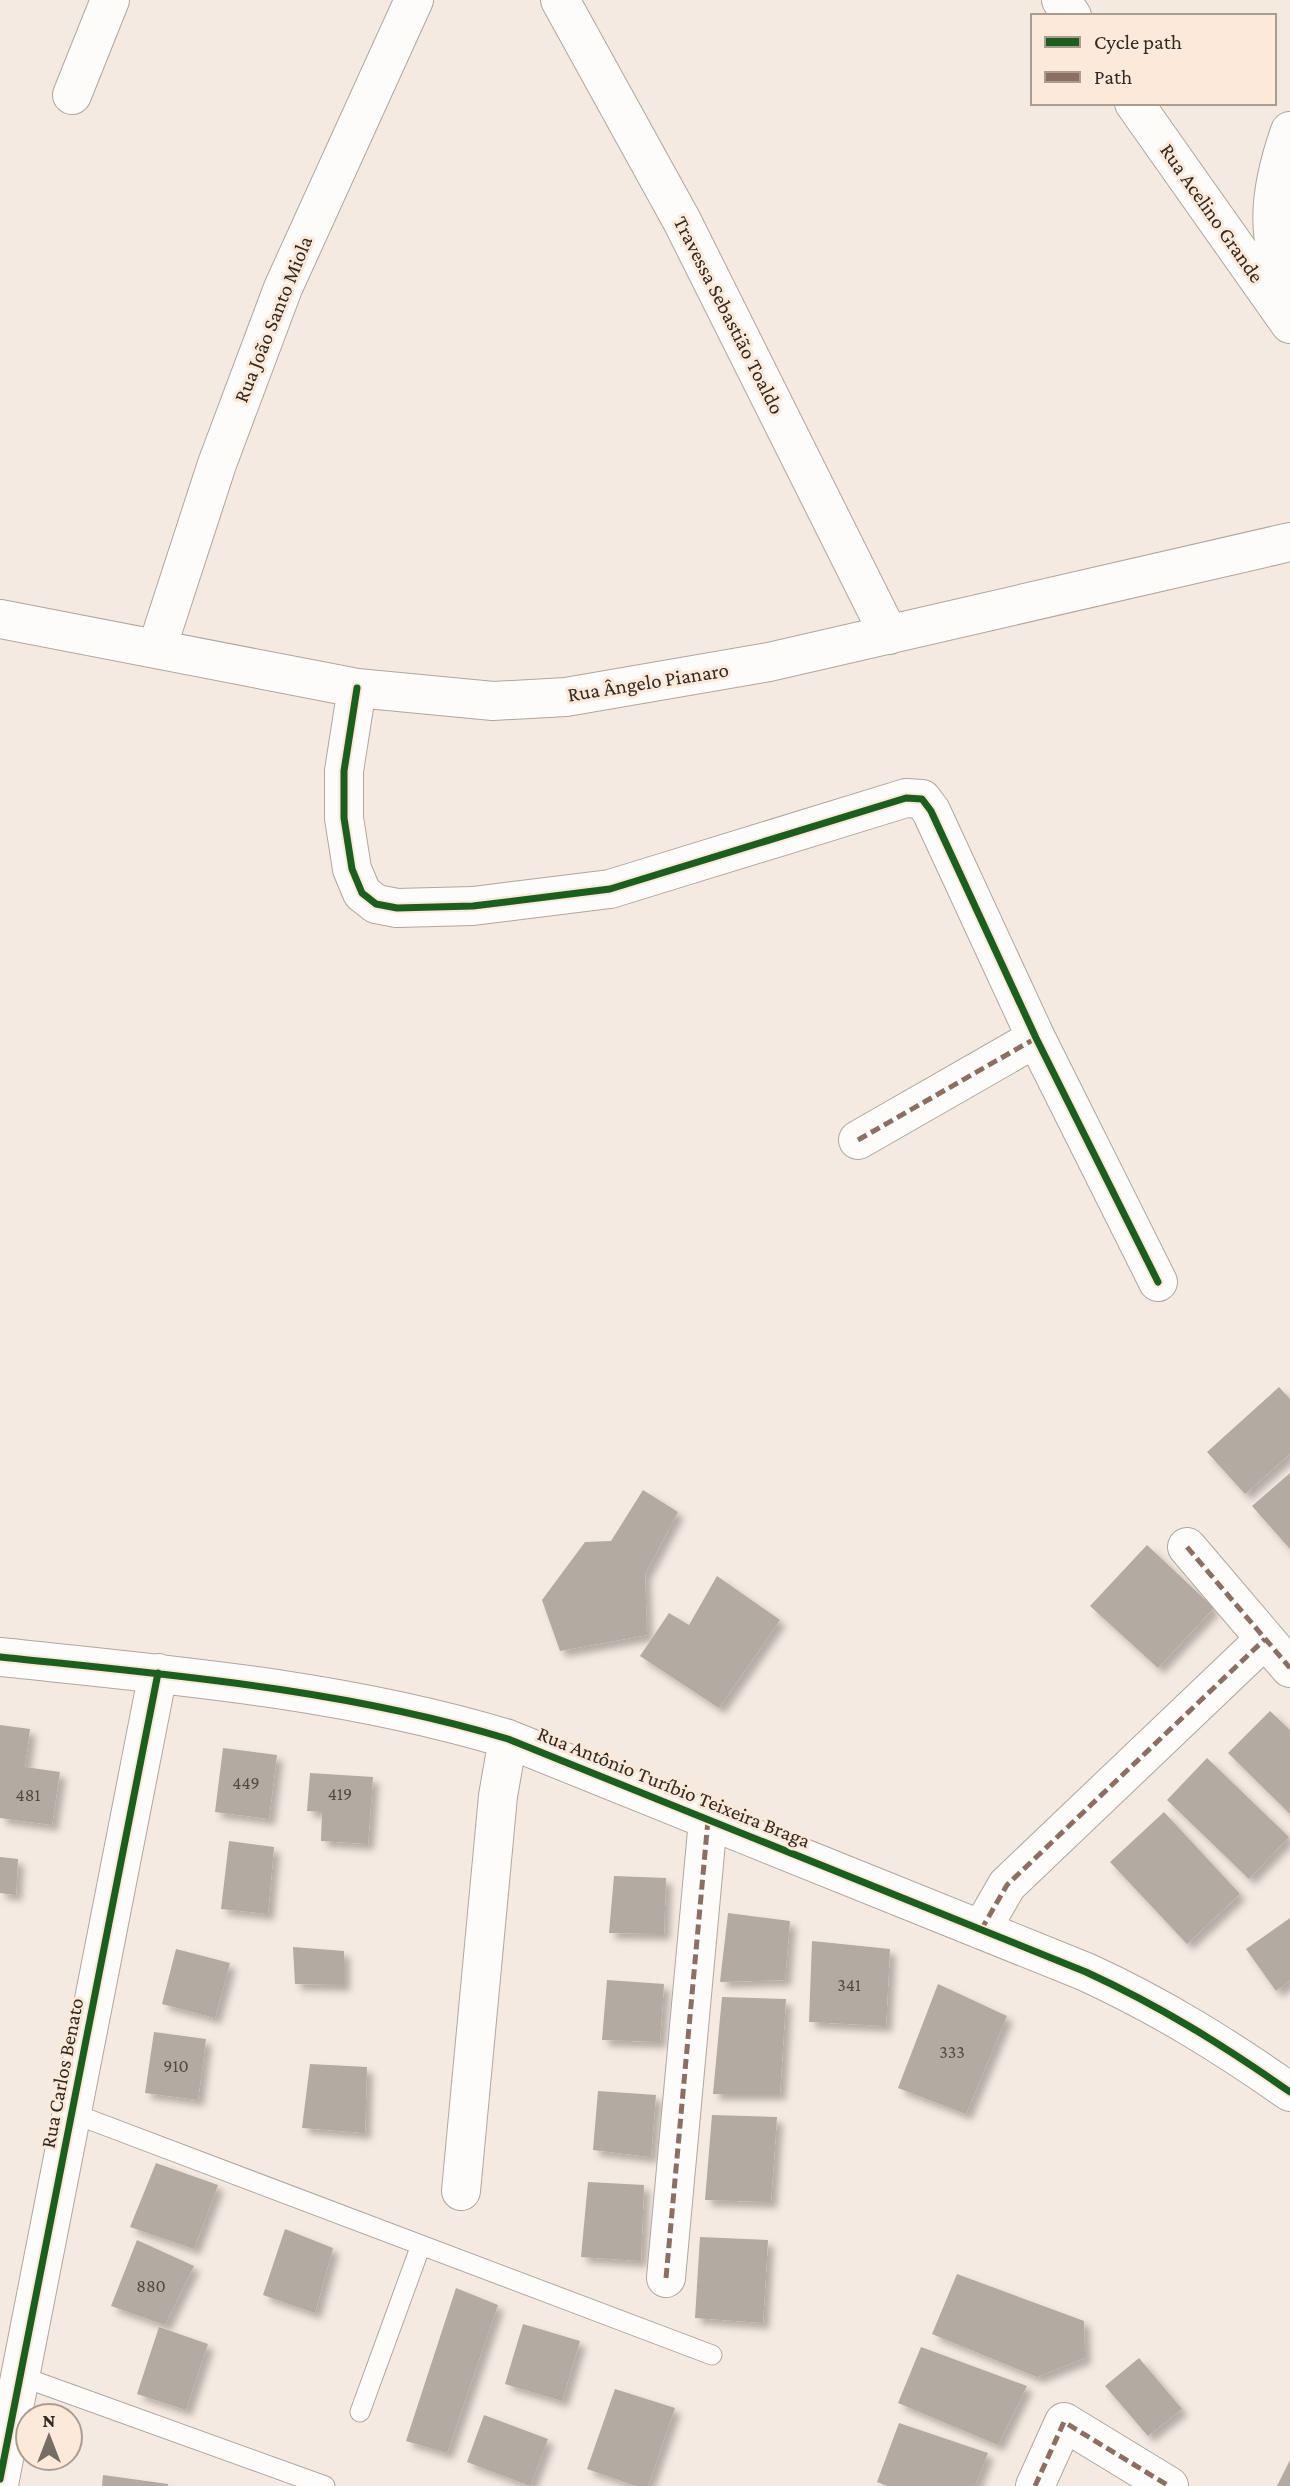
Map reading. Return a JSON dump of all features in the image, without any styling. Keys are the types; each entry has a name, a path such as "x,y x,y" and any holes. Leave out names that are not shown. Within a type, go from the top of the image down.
{"street":[{"path":"72,95 110,0"},
{"name":"Rua João Santo Miola","path":"157,648 217,464 282,288 414,0"},
{"name":"Travessa Sebastião Toaldo","path":"560,0 682,222 889,635"},
{"name":"Rua Acelino Grande","path":"1135,105 1290,324"},
{"path":"1290,131 1275,173 1271,215 1276,261 1290,308"},
{"name":"Rua Ângelo Pianaro","path":"0,619 357,688 493,701 566,697 673,681 889,635 1290,542"},
{"path":"357,688 344,771 344,817 352,870 362,893 376,904 397,908 472,906 610,889 906,798 922,799 931,811 1036,1038 1158,1282"},
{"path":"858,1140 1036,1038"},
{"path":"1187,1547 1290,1668"},
{"path":"981,1930 1007,1885 1265,1639"},
{"name":"Rua Antônio Turíbio Teixeira Braga","path":"0,1657 268,1687 400,1710 508,1739 981,1930 1152,2003 1196,2028 1290,2092"},
{"name":"Rua Carlos Benato","path":"0,2479 158,1674"},
{"path":"461,2191 498,1797 508,1739"},
{"path":"666,2278 708,1820"},
{"path":"1035,2486 1064,2422 1169,2486"}],"lane":[{"path":"72,2113 712,2355"},
{"path":"360,2412 421,2245"},
{"path":"20,2376 326,2486"}],"building":[{"path":"1279,1387 1290,1399 1290,1454 1245,1494 1207,1452"},
{"path":"1290,1473 1290,1549 1252,1506"},
{"path":"643,1490 678,1512 645,1574 647,1635 560,1651 542,1600 585,1542 611,1541"},
{"path":"1147,1545 1214,1608 1158,1668 1090,1606"},
{"path":"717,1576 780,1620 719,1708 640,1656 669,1613 689,1625"},
{"path":"1270,1711 1290,1730 1290,1814 1228,1753"},
{"path":"0,1725 30,1729 25,1767 60,1772 52,1825 0,1818"},
{"path":"223,1748 277,1755 269,1819 215,1812"},
{"path":"1207,1758 1289,1837 1249,1879 1167,1800"},
{"path":"310,1773 373,1777 368,1844 321,1841 322,1812 307,1811"},
{"path":"1164,1812 1240,1894 1187,1944 1110,1862"},
{"path":"229,1841 274,1847 268,1914 221,1909"},
{"path":"0,1857 18,1859 16,1895 0,1893"},
{"path":"614,1876 666,1878 664,1934 609,1933"},
{"path":"728,1913 790,1921 785,1980 720,1982"},
{"path":"1290,1918 1290,1981 1276,1991 1246,1949"},
{"path":"812,1941 890,1949 886,2026 809,2022"},
{"path":"293,1947 344,1951 344,1985 295,1984"},
{"path":"176,1949 230,1963 215,2018 162,2004"},
{"path":"607,1980 664,1984 660,2042 602,2040"},
{"path":"938,1984 1007,2016 966,2114 898,2088"},
{"path":"722,1997 786,1999 780,2094 713,2094"},
{"path":"154,2032 206,2039 198,2100 145,2093"},
{"path":"310,2064 367,2067 365,2133 302,2128"},
{"path":"598,2091 656,2095 651,2157 593,2150"},
{"path":"712,2115 777,2117 771,2202 705,2200"},
{"path":"156,2163 218,2185 194,2249 130,2227"},
{"path":"588,2182 644,2185 641,2261 581,2257"},
{"path":"285,2229 333,2248 315,2313 263,2295"},
{"path":"700,2237 768,2240 763,2323 695,2318"},
{"path":"137,2240 194,2266 165,2325 111,2306"},
{"path":"957,2274 1084,2321 1085,2358 1037,2377 932,2334"},
{"path":"456,2288 498,2305 447,2453 406,2441"},
{"path":"523,2324 580,2341 562,2401 505,2384"},
{"path":"159,2327 208,2344 186,2410 137,2394"},
{"path":"921,2347 1027,2386 998,2445 898,2403"},
{"path":"1139,2358 1182,2409 1148,2436 1105,2386"},
{"path":"615,2389 675,2408 648,2486 636,2486 587,2469"},
{"path":"484,2415 548,2439 530,2486 467,2462"},
{"path":"899,2423 988,2453 975,2486 888,2486 877,2482"},
{"path":"1290,2460 1290,2486 1277,2486"},
{"path":"103,2475 168,2484 168,2486 102,2486"}],"marked path":[{"path":"858,1140 1036,1038"},
{"path":"1187,1547 1290,1668"},
{"path":"981,1930 1007,1885 1265,1639"},
{"path":"666,2278 708,1820"},
{"path":"1035,2486 1064,2422 1169,2486"}],"cycle path":[{"path":"357,688 344,771 344,818 352,869 362,893 376,904 397,908 473,906 610,889 906,798 922,799 931,811 1036,1038 1158,1282"},
{"path":"0,1657 192,1678 320,1696 446,1722 508,1739 1086,1972 1191,2027 1290,2092"},
{"path":"0,2479 158,1673"}]}
